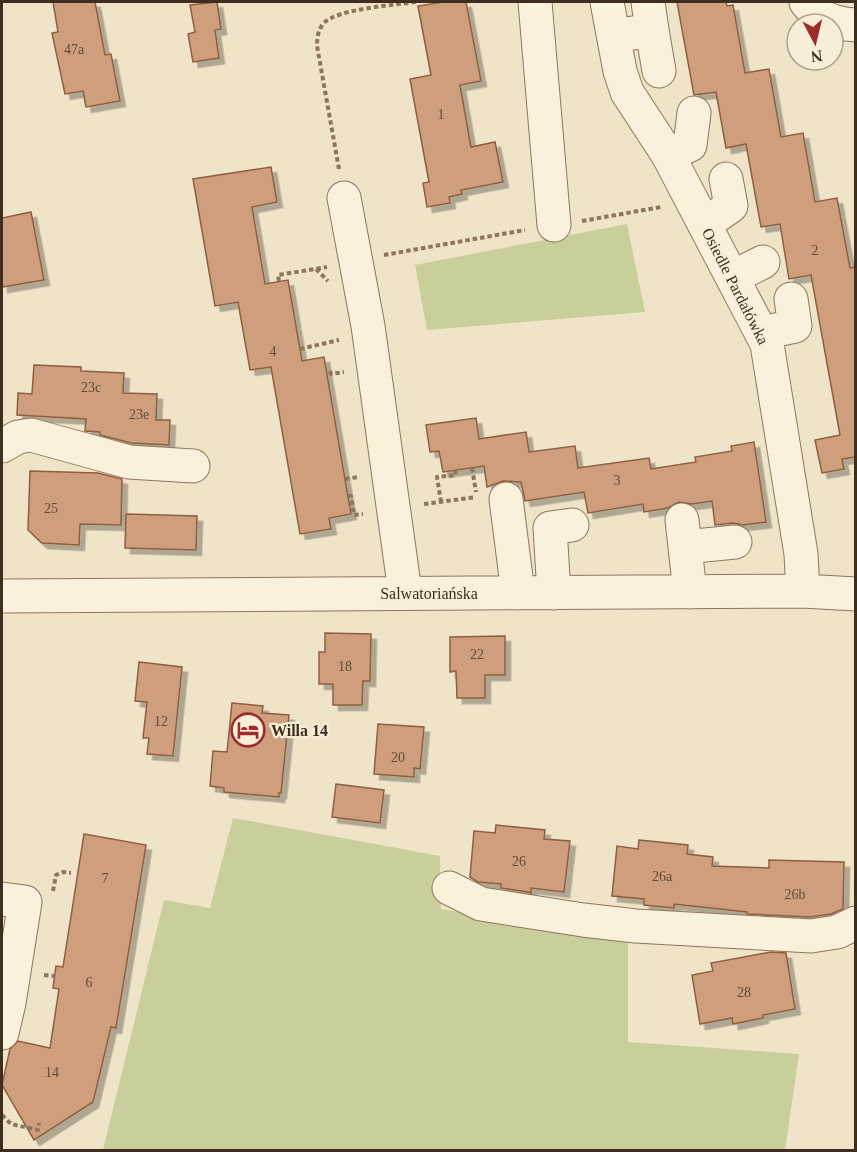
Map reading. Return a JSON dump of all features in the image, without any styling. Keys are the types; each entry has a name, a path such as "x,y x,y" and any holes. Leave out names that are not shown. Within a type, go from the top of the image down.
{"street":[{"path":"535,2 555,225"},
{"name":"Osiedle Pardałówka","path":"607,2 620,71 627,92 668,155 767,344 801,554 803,591"},
{"path":"806,2 813,12 829,20 855,25"},
{"path":"614,36 650,16 659,70"},
{"path":"668,155 690,145 694,112"},
{"path":"705,224 731,206 726,179"},
{"path":"344,198 368,326 405,592"},
{"path":"733,277 763,262"},
{"path":"761,333 795,326 791,299"},
{"path":"2,446 18,437 31,435 129,462 193,466"},
{"path":"491,498 518,593"},
{"path":"554,593 550,528 572,525"},
{"path":"690,592 684,534 735,542"},
{"name":"Salwatoriańska","path":"2,596 803,591 855,594"},
{"path":"449,888 481,904 636,926 811,936 837,932 855,923"},
{"path":"2,899 25,902 2,1033"}],"path":[{"path":"344,198 317,37 323,24 337,14 416,2"},
{"path":"589,219 661,207 688,192"},
{"path":"389,255 555,225"},
{"path":"279,281 278,275 357,261"},
{"path":"300,349 344,340 350,333 368,326"},
{"path":"441,502 437,477 456,475 455,470"},
{"path":"348,496 351,496 354,515 358,514"},
{"path":"417,505 491,498"},
{"path":"53,892 56,875 63,872 71,873"},
{"path":"2,1115 11,1124 38,1130 39,1123"}],"green space":[{"path":"627,224 645,312 427,330 415,265"},
{"path":"233,818 440,856 441,909 628,942 628,1042 799,1054 785,1150 103,1150 164,900 210,908"}],"building":[{"path":"53,2 95,2 105,55 111,54 120,101 86,107 83,91 65,94 52,33 58,32"},
{"path":"217,2 221,29 215,30 219,58 193,62 188,34 195,32 190,5"},
{"path":"443,2 466,2 481,81 460,85 471,147 495,142 503,182 461,190 462,194 449,197 450,203 427,207 423,183 429,182 410,79 431,75 418,6"},
{"path":"677,2 726,2 727,6 733,5 745,73 769,69 781,137 803,133 815,202 837,198 850,268 855,267 855,457 842,459 844,469 822,473 815,440 840,435 811,275 789,279 780,224 761,227 746,144 726,148 716,92 694,95"},
{"path":"271,167 277,202 252,207 265,284 288,280 302,361 324,357 351,514 329,518 331,529 300,534 271,367 250,370 238,302 215,306 193,179"},
{"path":"31,212 44,280 2,287 2,218"},
{"path":"34,365 81,367 81,371 124,373 123,393 157,394 156,420 170,420 169,445 131,443 100,435 100,432 85,431 86,419 17,415 18,393 32,394"},
{"path":"476,418 479,439 526,432 529,452 575,446 578,468 649,458 651,469 696,462 695,457 732,451 731,446 754,442 766,522 715,525 712,501 692,504 679,502 668,508 644,512 643,504 588,513 584,492 525,501 521,482 503,481 487,487 484,466 443,472 439,451 430,452 426,425"},
{"path":"30,471 98,473 122,479 121,525 80,524 79,545 42,543 28,530"},
{"path":"126,514 197,516 196,550 125,548"},
{"path":"325,633 371,634 370,681 363,681 362,705 333,705 333,684 319,684 319,652 325,652"},
{"path":"505,636 505,675 485,675 485,698 457,698 456,671 450,672 450,637"},
{"path":"139,662 182,667 173,756 147,754 149,738 143,738 147,702 135,701"},
{"path":"232,703 263,706 262,713 289,715 279,797 224,792 224,788 210,786 213,751 227,752"},
{"path":"378,724 424,727 420,769 414,768 414,777 374,774"},
{"path":"336,784 384,790 380,823 332,817"},
{"path":"496,825 545,830 544,839 570,841 564,892 531,888 531,893 501,888 501,884 478,882 470,877 474,831 495,833"},
{"path":"84,834 146,845 116,1028 111,1027 93,1102 34,1140 2,1085 10,1049 18,1041 50,1048 59,989 53,988 56,966 63,967"},
{"path":"639,840 688,845 687,854 713,857 712,866 769,868 769,860 844,862 843,909 831,914 810,917 747,914 747,912 674,904 674,908 644,905 644,899 612,896 617,846 638,849"},
{"path":"771,952 786,953 795,1009 733,1024 732,1018 700,1024 692,975 713,971 711,963"}],"place":[{"name":"Willa 14","path":"248,730"}]}
